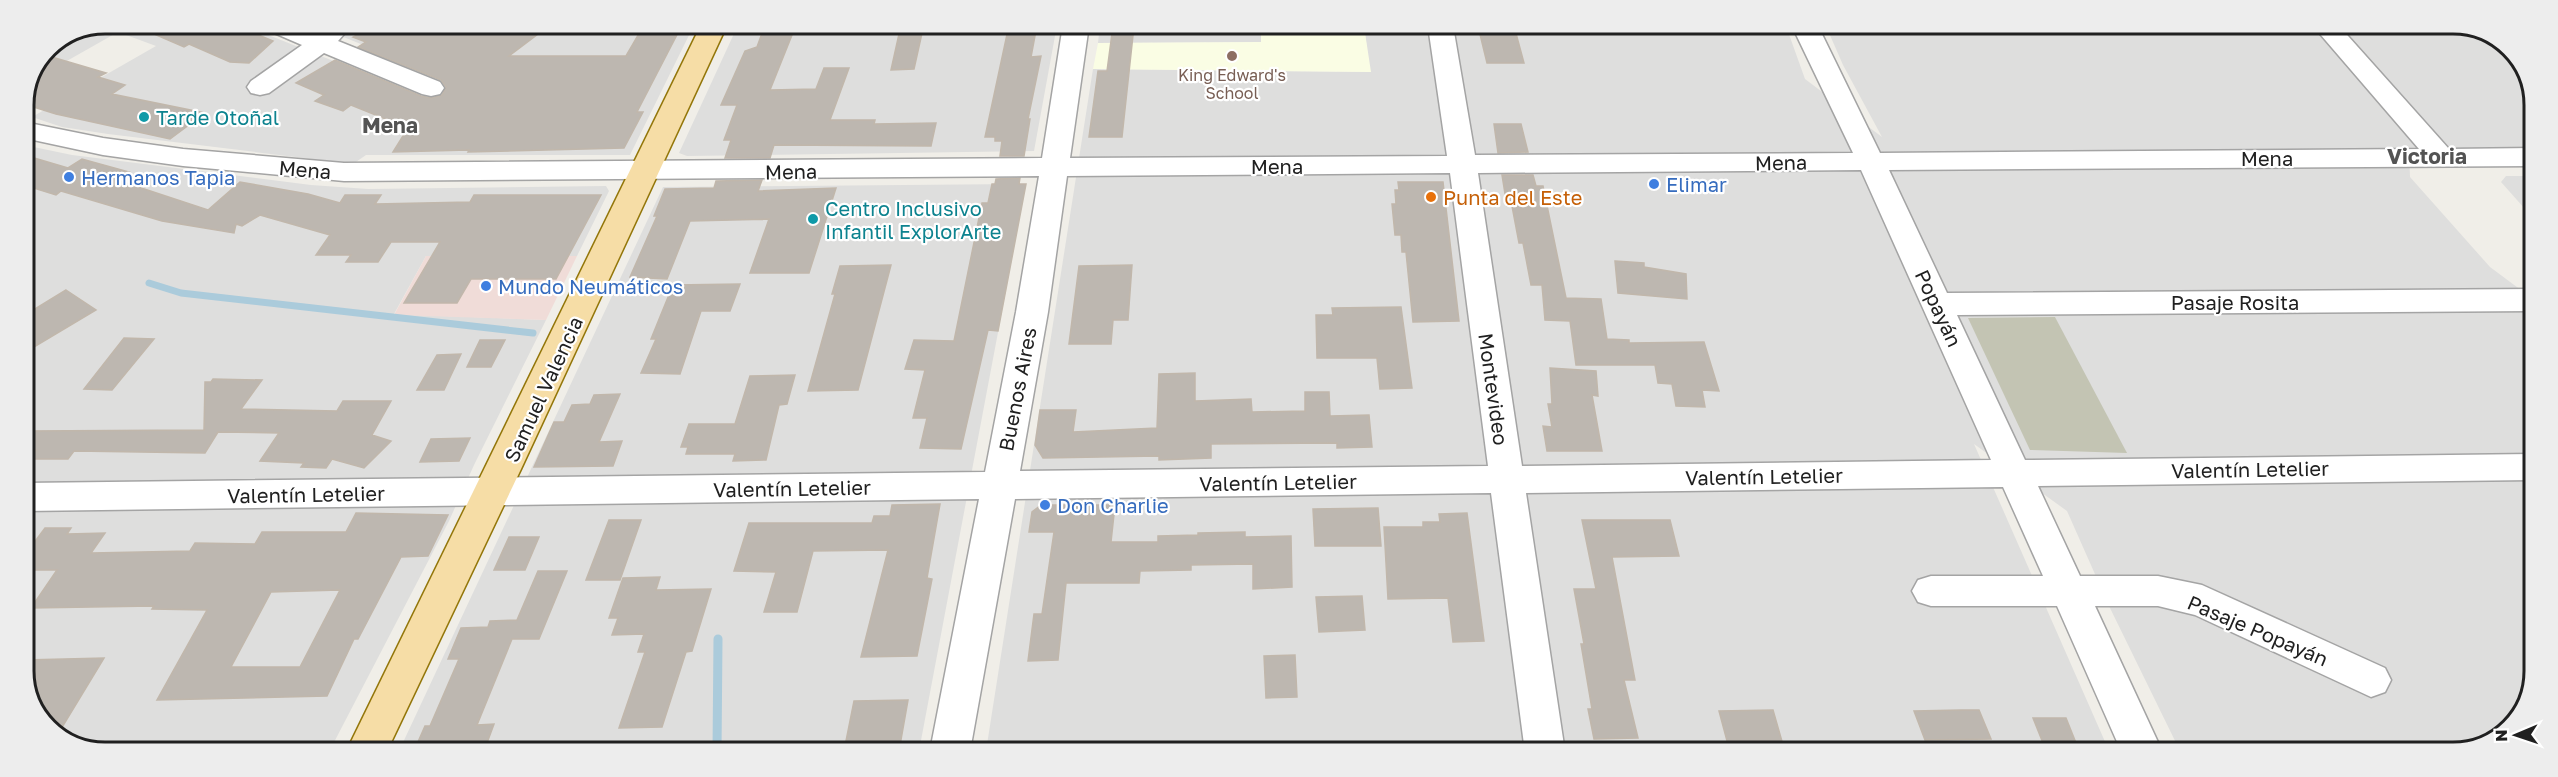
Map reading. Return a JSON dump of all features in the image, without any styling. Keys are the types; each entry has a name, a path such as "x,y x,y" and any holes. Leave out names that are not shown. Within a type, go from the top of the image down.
{"main road":[{"name":"Samuel Valencia","path":"371,742 494,492 710,34"}],"street":[{"path":"297,34 431,88"},
{"path":"260,87 320,44 330,34"},
{"name":"Buenos Aires","path":"952,742 1032,312 1075,34"},
{"name":"Montevideo","path":"1441,34 1463,166 1544,742"},
{"name":"Popayán","path":"1814,34 2138,742"},
{"path":"2333,34 2441,157"},
{"name":"Mena","path":"34,132 74,142 321,171 1463,166 2523,156"},
{"name":"Pasaje Rosita","path":"1937,304 2523,300"},
{"name":"Valentín Letelier","path":"35,497 2524,467"},
{"path":"1931,591 2070,592"},
{"name":"Pasaje Popayán","path":"2070,592 2158,591 2202,601 2371,680"}],"shaded area":[{"path":"114,34 41,75 55,55 66,46 91,36"},
{"path":"123,34 266,34 421,96 448,79 336,34 690,34 630,155 366,155 353,164 108,134 62,127 34,118 156,46"},
{"path":"734,34 1055,34 1034,151 687,156 679,153"},
{"path":"1099,34 1261,34 1261,42 1098,43"},
{"name":"King Edward's School","path":"1261,34 1365,34 1371,72 1093,69 1098,43 1261,42"},
{"path":"1365,34 1789,34 1805,79 1882,137 1843,65 1829,34 2453,34 2480,40 2492,46 2509,62 2520,83 2523,101 2523,148 2409,150 2410,177 2490,267 2523,292 2524,672 2516,703 2515,705 2486,705 2486,734 2467,741 2176,742 2110,608 2067,511 1974,444 2105,742 987,742 1093,69 1370,72"},
{"path":"34,147 72,155 311,185 368,189 606,186 609,191 577,256 426,256 394,314 546,320 474,465 449,521 334,742 96,742 78,737 62,728 44,707 37,690 35,676"},
{"path":"2506,176 2523,176 2523,207 2501,182"},
{"path":"1026,184 921,742 403,742 663,187"},
{"name":"Mundo Neumáticos","path":"426,256 577,256 546,320 394,315"},
{"path":"2055,317 2127,453 2030,450 1968,318"}],"building":[{"path":"154,34 256,34 273,41 249,63 230,62 189,44 184,47"},
{"path":"358,34 538,34 509,56 626,56 639,34 677,34 637,112 643,112 624,148 468,152 469,150 393,152 408,128 351,105 343,111 315,101 324,95 296,83 335,60 421,96 431,98 442,95 446,87 441,80 358,47 366,42 353,37"},
{"path":"762,34 792,34 770,90 816,89 824,68 849,68 830,120 875,120 874,124 936,123 931,146 774,145 770,158 725,158 731,140 724,140 737,105 721,105 745,51 757,47"},
{"path":"899,34 922,34 914,69 891,70"},
{"path":"1007,34 1035,34 1031,57 1041,56 1028,119 1030,119 1024,156 1000,156 1002,141 995,141 995,137 985,137"},
{"path":"1112,34 1133,34 1122,137 1089,137 1098,71 1107,71"},
{"path":"1480,34 1516,34 1524,63 1487,63"},
{"path":"53,57 106,73 98,77 125,85 112,94 205,113 170,139 34,107 40,78"},
{"path":"1494,124 1521,124 1528,152 1498,153"},
{"path":"34,158 68,168 82,159 129,172 117,180 208,210 240,182 308,194 340,203 345,195 381,195 375,204 470,202 474,195 601,195 556,279 471,279 457,303 404,303 440,242 391,242 378,262 346,262 351,255 316,255 330,235 260,215 242,226 236,224 234,233 162,221 61,191 56,195 34,188"},
{"path":"1502,175 1533,175 1536,186 1543,186 1566,298 1601,299 1607,339 1629,340 1629,343 1704,342 1719,391 1702,390 1705,407 1676,406 1672,384 1658,383 1655,365 1576,365 1570,321 1545,320 1542,285 1531,285 1523,243 1519,243 1512,206 1507,206"},
{"path":"1020,178 1019,184 1026,184 998,331 988,330 961,449 920,448 927,418 913,418 925,370 905,369 914,340 954,341 982,203 988,203 992,184 995,184 996,179"},
{"path":"762,180 758,191 836,188 809,273 750,273 769,219 690,221 667,279 630,277 657,216 654,216 665,189 714,188 716,181"},
{"path":"1398,182 1443,182 1459,321 1413,322 1406,252 1402,252 1401,235 1395,235 1392,204 1396,204 1395,190 1399,190"},
{"path":"1615,261 1644,263 1644,267 1686,274 1687,299 1618,293"},
{"path":"891,265 858,390 808,391 835,294 832,294 840,266"},
{"path":"1132,265 1128,320 1113,320 1111,344 1069,344 1079,266"},
{"path":"740,284 730,311 701,311 680,374 641,373 656,339 651,339 673,285"},
{"path":"66,290 96,310 34,347 35,309"},
{"path":"1401,307 1412,388 1380,389 1377,358 1317,358 1316,315 1333,315 1332,308"},
{"path":"124,338 154,339 112,390 84,389"},
{"path":"480,340 505,340 491,367 467,367"},
{"path":"461,354 444,390 417,390 437,355"},
{"path":"1550,368 1596,371 1598,396 1592,395 1602,451 1547,451 1543,426 1552,427 1548,404 1552,404"},
{"path":"1195,373 1195,401 1251,399 1252,412 1305,411 1305,392 1329,392 1330,416 1369,415 1372,447 1337,448 1337,443 1211,444 1211,458 1159,460 1159,456 1043,458 1035,445 1040,410 1076,410 1073,432 1157,428 1159,374"},
{"path":"795,375 787,404 779,405 766,460 733,461 735,454 686,454 688,447 681,447 689,424 735,424 750,376"},
{"path":"213,379 262,380 241,409 337,411 343,401 391,401 372,435 391,441 364,468 332,459 326,468 301,467 304,463 260,461 279,433 218,432 205,453 74,451 68,459 35,459 35,431 204,430 205,382 211,382"},
{"path":"620,394 599,442 622,441 613,466 534,467 554,422 564,422 572,405 590,404 594,395"},
{"path":"470,438 459,461 420,462 431,439"},
{"path":"940,504 927,578 932,579 917,656 861,657 888,550 813,551 797,612 764,612 776,572 734,571 749,523 872,523 874,516 890,516 892,505"},
{"path":"1041,505 1115,505 1111,542 1158,542 1158,536 1198,535 1198,533 1245,532 1245,537 1291,536 1292,587 1253,589 1253,564 1191,565 1191,570 1140,571 1139,583 1066,583 1058,660 1028,661 1034,614 1042,614 1054,532 1029,532 1032,512"},
{"path":"1378,508 1381,546 1315,546 1313,509"},
{"path":"356,513 448,515 428,556 401,557 358,639 354,639 327,696 157,700 207,610 152,609 154,606 35,608 35,602 57,570 35,570 35,542 45,528 71,528 67,534 105,533 91,553 190,551 195,543 255,544 262,532 346,532","holes":["340,590 300,667 231,667 271,592"]},
{"path":"1467,513 1484,641 1453,642 1448,598 1388,599 1384,527 1423,527 1423,522 1440,522 1439,514"},
{"path":"609,520 641,520 620,580 586,580"},
{"path":"1582,520 1670,520 1679,556 1612,557 1635,680 1624,680 1638,738 1594,739 1588,709 1592,709 1581,644 1584,644 1574,589 1596,589"},
{"path":"509,537 539,537 525,570 494,570"},
{"path":"538,571 567,571 539,639 512,639 477,725 494,724 487,742 418,742 425,726 430,726 459,659 448,659 461,628 488,627 490,621 517,620"},
{"path":"660,577 656,590 711,589 692,651 686,652 662,727 619,728 645,652 638,652 644,634 612,635 618,618 609,618 623,578"},
{"path":"1362,596 1365,630 1319,632 1316,597"},
{"path":"1295,655 1297,697 1266,698 1264,656"},
{"path":"104,658 62,728 52,718 40,699 35,676 35,660"},
{"path":"908,700 901,742 846,742 854,701"},
{"path":"1773,710 1782,742 1727,742 1719,711"},
{"path":"1979,710 1991,739 1925,740 1914,711"},
{"path":"2033,718 2066,718 2076,742 2043,742"}],"waterway":[{"path":"149,283 181,293 533,333"},
{"path":"717,742 718,639"}],"place":[{"name":"King Edward's School","path":"1232,56"},
{"name":"Tarde Otoñal","path":"144,117"},
{"name":"Hermanos Tapia","path":"69,177"},
{"name":"Elimar","path":"1654,184"},
{"name":"Punta del Este","path":"1431,197"},
{"name":"Centro Inclusivo Infantil ExplorArte","path":"813,219"},
{"name":"Mundo Neumáticos","path":"486,286"},
{"name":"Don Charlie","path":"1045,505"}],"district":[{"name":"Mena","path":"390,125"},
{"name":"Victoria","path":"2427,156"}]}
